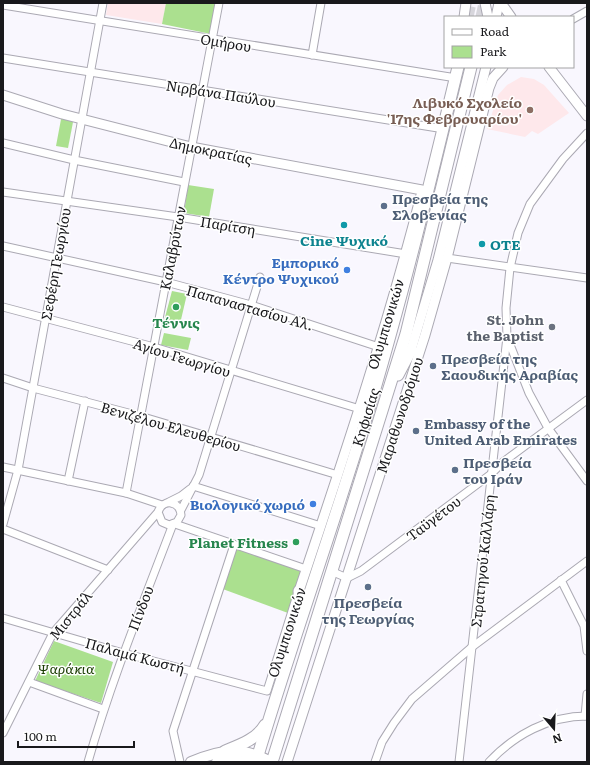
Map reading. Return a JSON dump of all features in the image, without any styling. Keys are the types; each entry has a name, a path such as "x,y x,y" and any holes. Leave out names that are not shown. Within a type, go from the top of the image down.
{"main road":[{"name":"Κηφισίας","path":"257,758 301,616 371,402 436,163 458,68"},
{"name":"Κηφισίας","path":"272,762 406,334 471,68"},
{"path":"383,406 411,350"},
{"path":"351,464 356,420"},
{"path":"299,591 301,616"},
{"path":"191,762 225,751 254,736 260,732 268,721"},
{"path":"225,751 242,751 257,758 272,762"},
{"path":"217,762 232,760 249,762"}],"street":[{"name":"Σεφέρη Γεωργίου","path":"3,524 18,470 103,3"},
{"name":"Καλαβρύτων","path":"126,493 219,3"},
{"path":"312,56 321,3"},
{"path":"465,11 472,3"},
{"path":"485,3 488,16"},
{"path":"496,16 500,3"},
{"path":"500,3 511,16"},
{"name":"Ομήρου","path":"3,5 99,22 450,78"},
{"path":"574,18 587,11"},
{"name":"Νιρβάνα Παύλου","path":"3,58 438,128"},
{"name":"Ολυμπιονικών","path":"267,691 320,526 360,409 379,346 406,254 452,68"},
{"path":"411,350 438,260 486,68"},
{"path":"481,85 488,73 496,68"},
{"name":"Μαραθωνοδρόμου","path":"287,762 425,335 447,258 489,88 493,78 501,68"},
{"path":"550,68 587,116"},
{"name":"Δημοκρατίας","path":"3,95 82,119 191,147 422,190"},
{"path":"587,133 563,159 530,204 518,233 510,268 506,308 507,337 529,393 548,428 587,480"},
{"path":"3,143 74,160 184,182"},
{"name":"Παρίτση","path":"3,192 178,217 406,254"},
{"name":"Παπαναστασίου Αλ.","path":"3,246 166,282 251,305 379,346"},
{"path":"447,258 587,278"},
{"path":"174,524 180,519 181,510 199,475 260,277"},
{"name":"Αγίου Γεωργίου","path":"3,307 154,347 231,372 360,409"},
{"name":"Στρατηγού Καλλάρη","path":"459,762 507,337"},
{"name":"Βενιζέλου Ελευθερίου","path":"3,378 33,388 140,416 338,475"},
{"name":"Ταϋγέτου","path":"347,578 361,571 492,474 503,462 587,400"},
{"path":"68,481 85,401"},
{"path":"3,467 126,493 160,509"},
{"path":"160,509 169,502 181,496 193,486"},
{"path":"193,486 320,526"},
{"path":"169,502 176,504 181,510"},
{"path":"160,509 162,522 174,524 306,569"},
{"name":"Μιστράλ","path":"3,733 53,633 160,509"},
{"name":"Πίνδου","path":"88,762 103,709 123,653 174,524"},
{"path":"3,529 108,570"},
{"path":"180,762 173,731 234,545"},
{"path":"375,762 382,742 412,699 472,647 587,561"},
{"path":"331,571 347,578"},
{"path":"561,580 584,626 587,651"},
{"name":"Παλαμά Κωστή","path":"3,618 123,653 267,691"},
{"path":"29,682 103,709"},
{"path":"489,762 501,750 538,727 558,719 586,716 587,694"}],"shaded area":[{"path":"108,3 166,3 162,24 106,15"},
{"name":"Λιβυκό Σχολείο '17ης Φεβρουαρίου'","path":"521,77 534,79 544,85 569,113 538,134 532,131 525,137 487,129 498,95 507,85"}],"green space":[{"path":"166,3 217,3 211,34 162,24"},
{"path":"62,114 74,117 68,148 56,146"},
{"path":"188,185 214,189 209,217 184,213"},
{"name":"Τέννις","path":"172,291 187,294 180,324 164,321"},
{"name":"Τέννις","path":"164,333 191,338 188,350 161,345"},
{"path":"234,545 306,569 288,613 220,588"},
{"name":"Ψαράκια","path":"54,641 113,662 101,703 35,681"}],"tunnel":[{"path":"468,16 471,3"},
{"path":"481,16 484,3"}],"place":[{"name":"Λιβυκό Σχολείο '17ης Φεβρουαρίου'","path":"530,110"},
{"name":"Πρεσβεία της Σλοβενίας","path":"384,206"},
{"name":"Cine Ψυχικό","path":"344,225"},
{"name":"ΟΤΕ","path":"482,244"},
{"name":"Εμπορικό Κέντρο Ψυχικού","path":"347,270"},
{"name":"Τέννις","path":"176,307"},
{"name":"St. John the Baptist","path":"552,327"},
{"name":"Πρεσβεία της Σαουδικής Αραβίας","path":"433,366"},
{"name":"Embassy of the United Arab Emirates","path":"416,431"},
{"name":"Πρεσβεία του Ιράν","path":"455,470"},
{"name":"Βιολογικό χωριό","path":"313,504"},
{"name":"Planet Fitness","path":"296,542"},
{"name":"Πρεσβεία της Γεωργίας","path":"368,587"}]}
